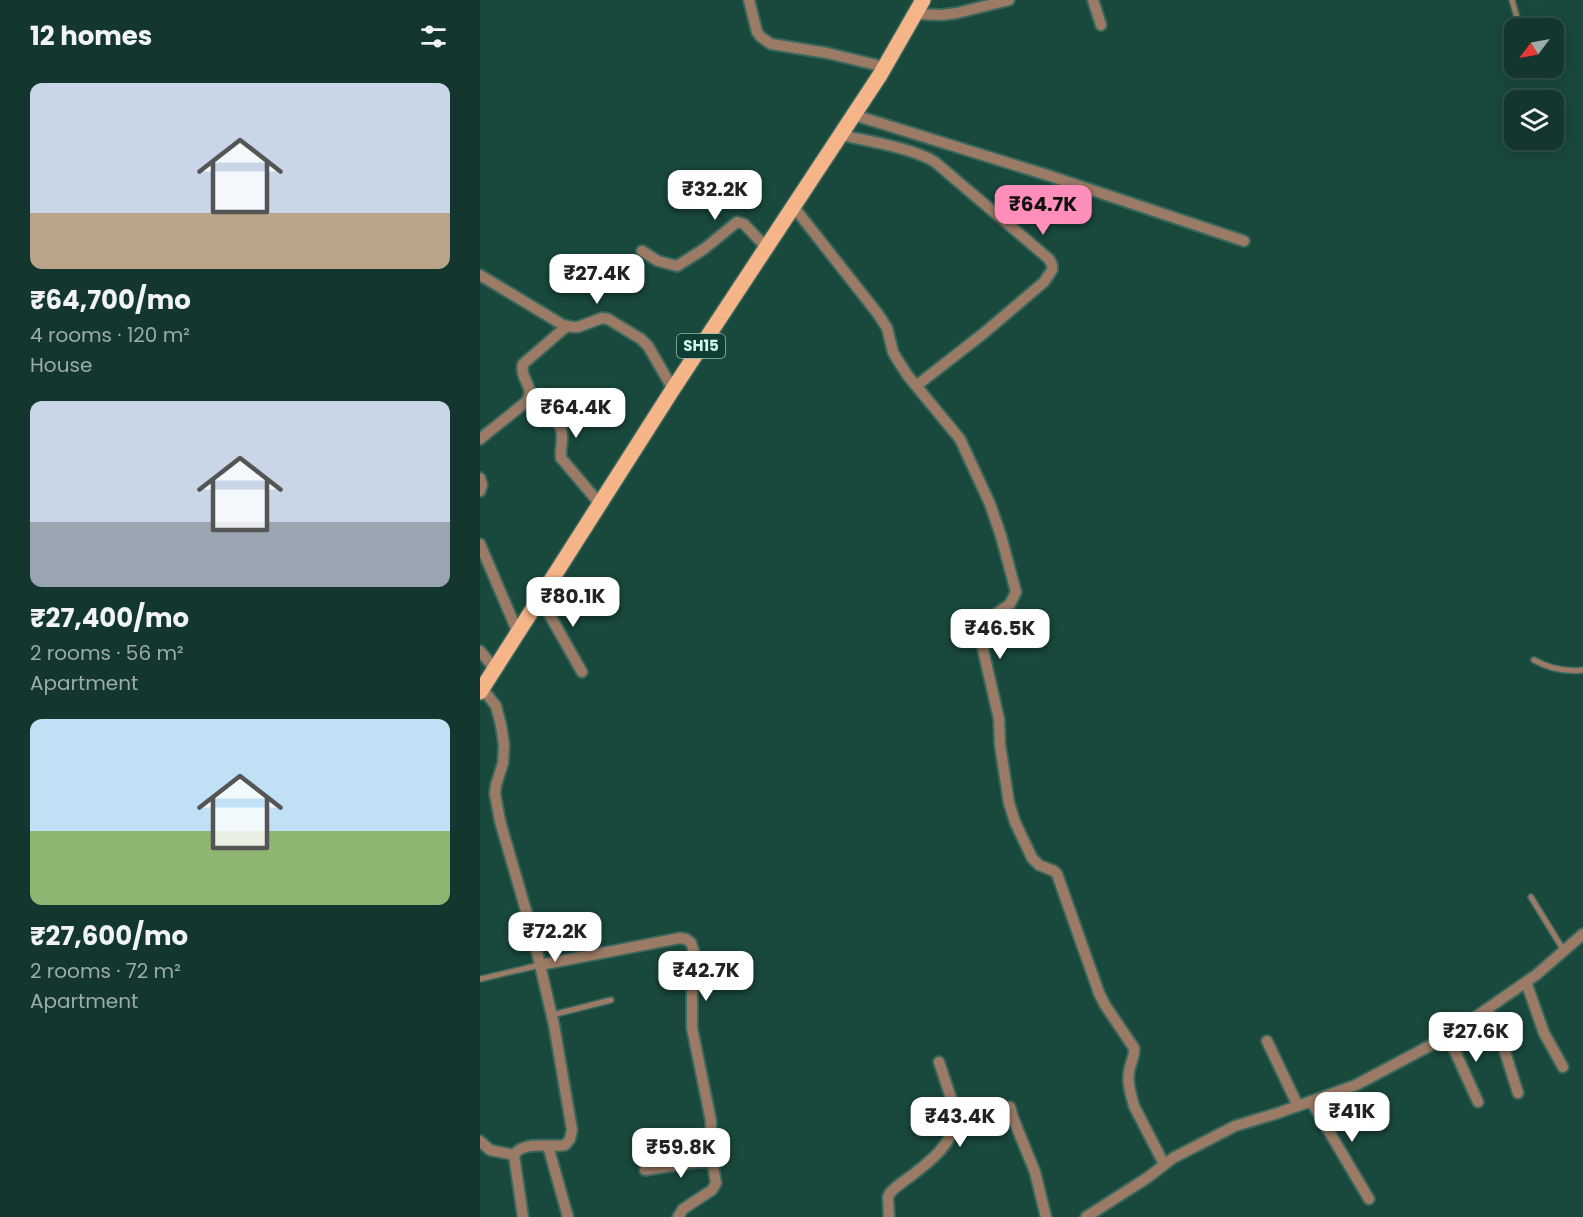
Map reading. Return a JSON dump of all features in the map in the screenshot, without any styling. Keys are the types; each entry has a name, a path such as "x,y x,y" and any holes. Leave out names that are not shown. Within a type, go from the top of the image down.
{"main road":[{"name":"SH15","path":"481,690 673,389 885,67 919,7"}],"street":[{"path":"749,0 757,32 771,44 827,53 885,67"},
{"path":"919,7 942,15 1009,0"},
{"path":"1093,0 1101,25"},
{"path":"854,115 1047,174 1244,240"},
{"path":"840,135 927,157 1049,258 1052,265 1052,270 1044,282 916,386"},
{"path":"793,206 878,314 887,328 897,359 960,439 990,504 1016,592 1010,604 986,621 980,632 999,719 1000,745 1009,803 1032,858 1039,865 1057,874 1099,993 1134,1048 1135,1053 1128,1081 1131,1097 1164,1164"},
{"path":"642,251 658,261 677,266 704,249 737,222 744,224 766,247"},
{"path":"480,275 563,325 578,327 602,318 608,319 641,339 648,346 673,389"},
{"path":"480,439 526,402 530,390 522,372 523,364 567,326"},
{"path":"530,394 548,409 557,422 562,438 561,458 600,504"},
{"path":"480,478 482,485 480,491"},
{"path":"480,544 518,633"},
{"path":"540,598 582,672"},
{"path":"480,651 495,669"},
{"path":"481,690 496,706 499,715 504,753 495,794 500,821 533,935 552,1015 572,1130 568,1142 559,1146 527,1146 514,1155 523,1217"},
{"path":"1086,1217 1147,1178 1164,1164 1234,1126 1356,1085 1448,1036 1526,982 1583,934"},
{"path":"540,965 680,938 691,943 695,956 692,979 692,1028 711,1121 709,1141 716,1183 714,1187 683,1209 678,1217"},
{"path":"1526,982 1545,1033 1563,1067"},
{"path":"1487,1010 1499,1034 1518,1093"},
{"path":"1448,1036 1478,1102"},
{"path":"1267,1041 1298,1106"},
{"path":"889,1217 888,1197 890,1193 925,1165 947,1142 953,1130 955,1110 939,1062"},
{"path":"1311,1101 1369,1199"},
{"path":"1010,1107 1035,1172 1046,1217"},
{"path":"480,1141 490,1150 514,1155"},
{"path":"548,1146 568,1217"},
{"path":"645,1170 711,1160"}],"lane":[{"path":"1512,0 1517,18"},
{"path":"1534,660 1558,670 1583,669"},
{"path":"1531,897 1564,951"},
{"path":"480,979 540,965"},
{"path":"552,1015 611,1000"}]}
